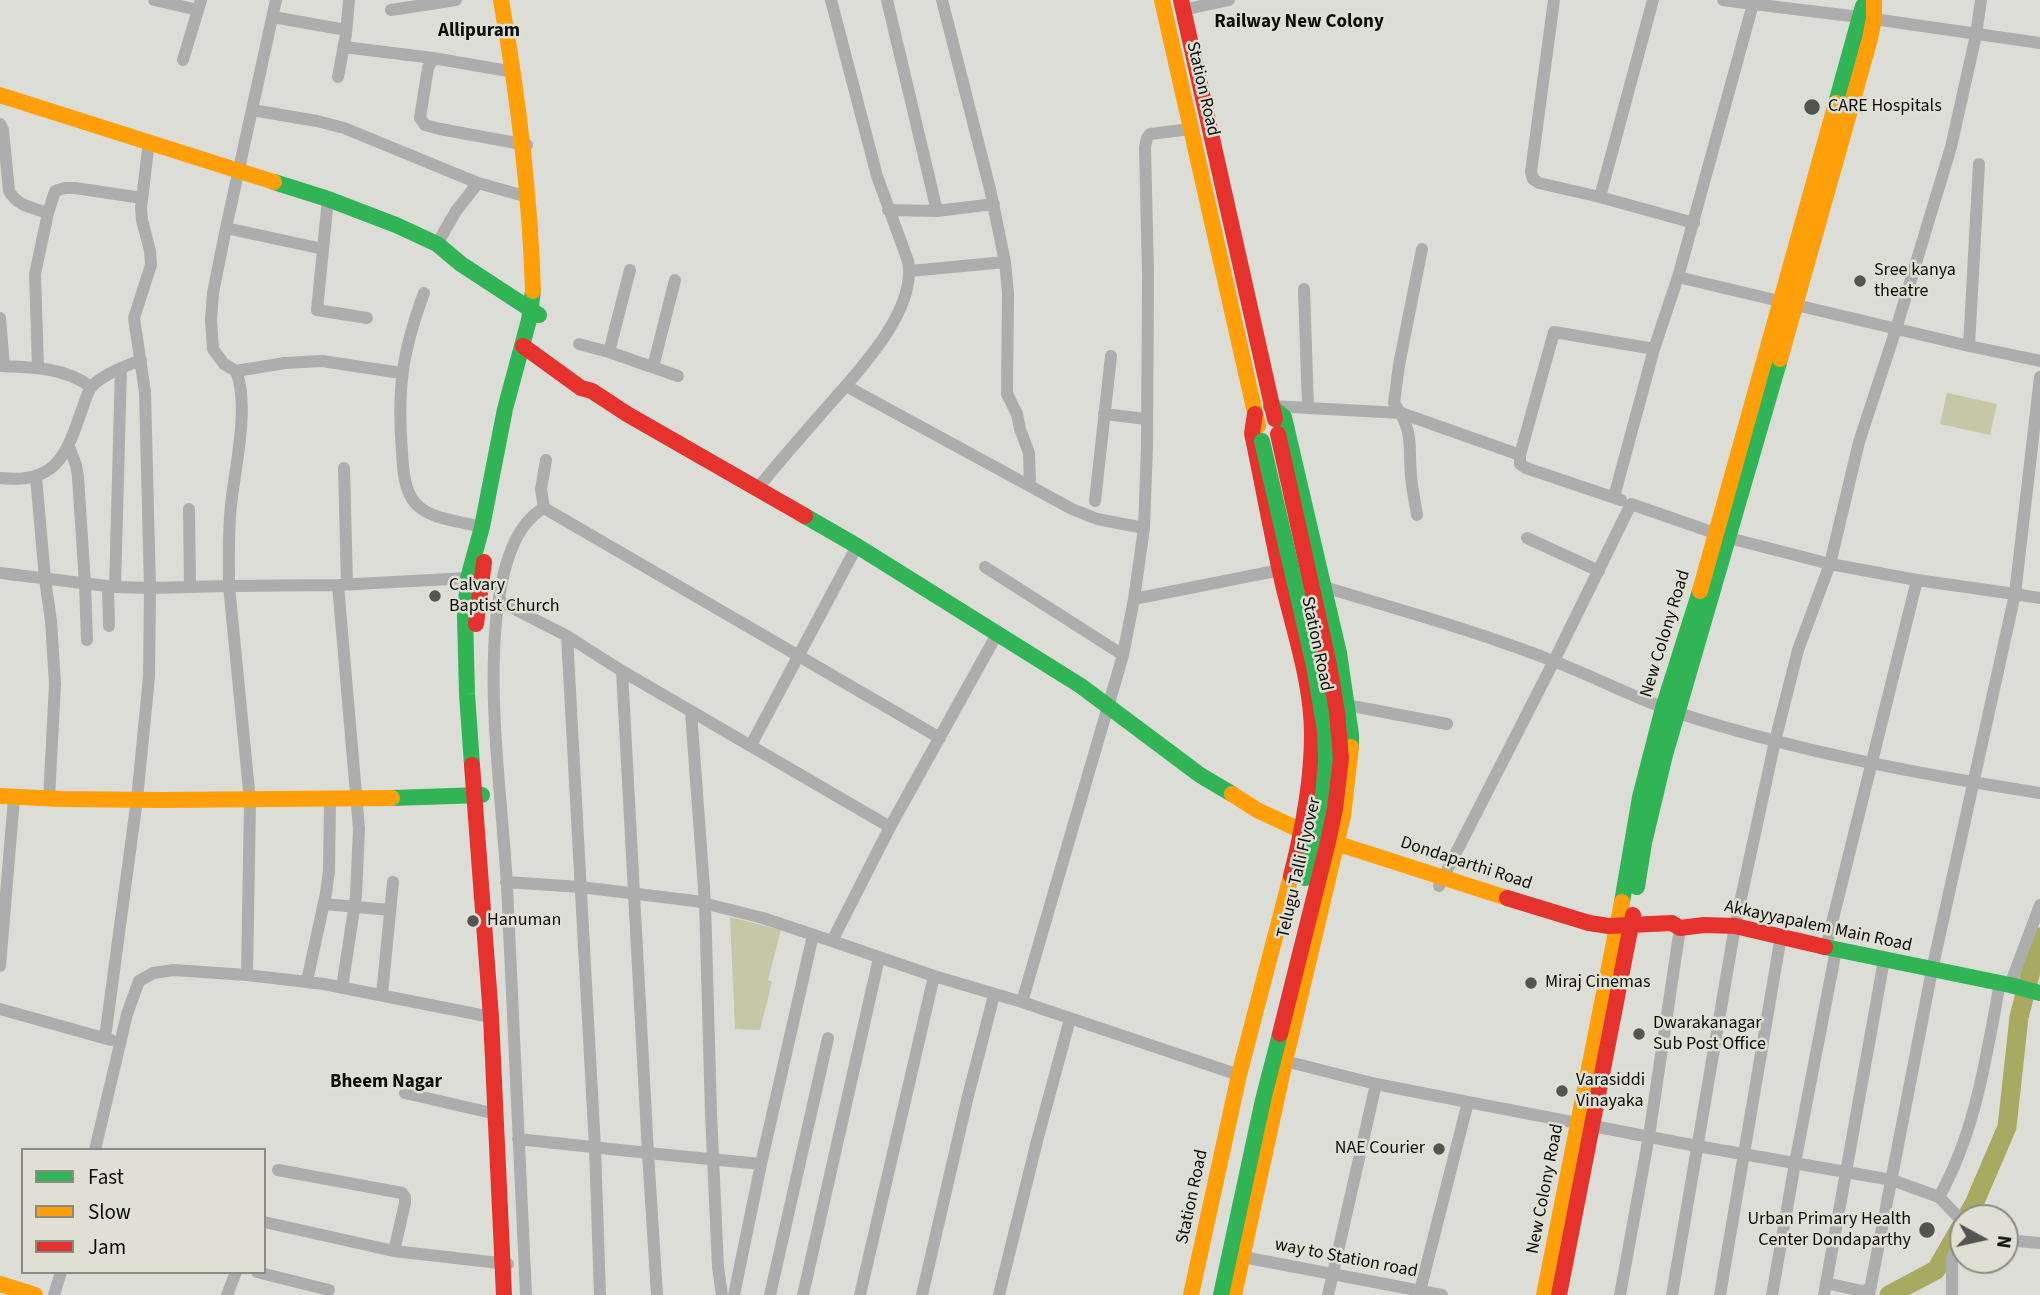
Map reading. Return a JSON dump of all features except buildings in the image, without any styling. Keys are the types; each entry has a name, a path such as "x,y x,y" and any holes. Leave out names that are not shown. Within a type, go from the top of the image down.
{"main road":[{"path":"500,0 527,145 541,243 535,308 525,370 480,582 474,650 478,795 496,1114 507,1264 513,1295"},
{"path":"510,0 522,74 535,308"},
{"name":"Station Road","path":"1162,0 1255,414 1252,433 1307,685 1312,732 1311,776 1303,831 1239,1074 1191,1295"},
{"name":"New Colony Road","path":"1559,1295 1586,1124 1660,770 1670,710 1789,302 1867,18 1877,9 1874,0"},
{"name":"Station Road","path":"1182,5 1238,247 1271,406"},
{"path":"0,96 240,170 328,199 408,230 437,244 461,264 496,286 510,288 535,308"},
{"path":"504,1295 507,1264 494,929 466,669 465,616 468,578 505,409 529,343"},
{"name":"Dondaparthi Road","path":"529,343 587,379 592,391 627,414 857,546 1081,686 1200,775 1257,810 1336,847 1345,846 1559,925 1624,932"},
{"path":"1234,1295 1345,806 1351,758 1351,735 1339,653 1324,587 1284,417 1271,406"},
{"name":"Telugu Talli Flyover","path":"1221,1295 1263,1100 1331,831 1340,758 1337,712 1329,665 1271,406"},
{"name":"Telugu Talli Flyover","path":"1207,1295 1250,1098 1310,859 1323,797 1326,761 1325,730 1314,666 1255,414"},
{"path":"7,797 250,801 478,795"},
{"name":"Akkayyapalem Main Road","path":"1624,932 1671,923 1680,928 1703,925 1735,926 2019,988"},
{"name":"New Colony Road","path":"1544,1295 1586,1124"},
{"path":"0,1284 35,1295"}],"street":[{"path":"154,0 200,5 183,60"},
{"path":"276,0 214,293 211,341 216,356 236,371 285,363 322,361 401,373"},
{"path":"338,76 349,0"},
{"path":"391,10 456,0"},
{"path":"758,488 879,345 890,329 903,300 910,271 867,142 831,0"},
{"path":"887,0 937,211"},
{"path":"942,0 994,204 1005,261 1008,293 1007,394 1017,414 1029,453 1030,485"},
{"path":"1182,5 1229,0"},
{"path":"1554,0 1531,172 1533,179 1539,183 1694,223"},
{"path":"1600,197 1653,0"},
{"path":"1723,0 1754,2 2040,43"},
{"path":"1672,1295 1735,926 1775,741 1798,650 1830,564 1859,442 1951,147 1982,0"},
{"path":"1614,497 1654,349 1694,223 1754,2"},
{"path":"273,17 346,30"},
{"path":"344,47 514,72"},
{"path":"433,58 428,68 422,100 422,122 462,134 527,145"},
{"path":"252,110 344,128 478,183 528,197"},
{"path":"0,124 12,197 23,205 47,212"},
{"path":"1022,1002 1109,707 1134,599 1144,528 1147,419 1145,147 1150,134 1191,129"},
{"path":"105,1038 137,799 149,677 150,588 145,392 134,318 152,260 142,220 149,141"},
{"path":"1969,346 1979,164"},
{"path":"437,244 456,211 478,183"},
{"path":"38,368 35,274 47,212 55,191 65,188 142,198"},
{"path":"328,199 317,310 367,318"},
{"path":"888,210 937,211 994,204"},
{"path":"226,228 323,249"},
{"path":"1418,515 1411,476 1410,433 1394,403 1422,249"},
{"path":"910,271 1005,261"},
{"path":"609,352 630,270"},
{"path":"1678,277 2040,361"},
{"path":"653,367 676,280"},
{"path":"1304,289 1308,407"},
{"path":"424,293 401,373 400,438 405,480 409,494 422,509 481,527"},
{"path":"0,318 2,366 38,368 71,375 91,387"},
{"path":"1654,349 1554,332 1520,454 1520,464 1722,536 1830,564 2040,598"},
{"path":"579,344 678,376"},
{"path":"1095,501 1111,356"},
{"path":"0,478 22,480 36,477 54,464 69,447 91,387 141,359"},
{"path":"109,626 121,368"},
{"path":"236,371 241,392 241,415 231,507 229,586 250,801 247,975"},
{"path":"1884,960 1825,1289 1870,1291 1932,970 2015,594 2040,377"},
{"path":"846,386 1089,517 1144,528"},
{"path":"1271,406 1401,413 1520,454"},
{"path":"1104,414 1147,419"},
{"path":"69,447 78,477 87,640"},
{"path":"546,460 541,489 544,508 940,738"},
{"path":"342,988 355,907 359,858 343,584 344,468"},
{"path":"36,477 55,684 48,799"},
{"path":"1442,882 1555,661 1631,504"},
{"path":"526,1295 506,882 497,758 494,656 499,601 508,562 522,527 529,518 544,508"},
{"path":"189,509 190,587"},
{"path":"1527,538 1599,571"},
{"path":"751,745 857,546"},
{"path":"985,567 1123,655"},
{"path":"1134,599 1280,570"},
{"path":"0,573 112,587 150,588 468,578"},
{"path":"1772,1295 1831,949 1917,580"},
{"path":"1324,587 1444,623 1555,661 1670,710 1775,741 1974,783 2040,793"},
{"path":"499,601 567,636 691,712 890,827"},
{"path":"832,941 890,827 997,634"},
{"path":"567,636 600,1295"},
{"path":"622,671 657,1295"},
{"path":"1347,705 1447,724"},
{"path":"691,712 705,902 713,1158 718,1267 723,1295"},
{"path":"0,966 7,797"},
{"path":"307,981 329,871 330,799"},
{"path":"382,995 393,882"},
{"path":"506,882 580,887 705,902 762,918 1239,1074"},
{"path":"324,904 390,910"},
{"path":"1939,1197 1958,1161 2019,988 2040,905"},
{"path":"1620,1295 1649,1136 1680,928"},
{"path":"734,1295 814,935"},
{"path":"1720,1295 1782,936"},
{"path":"803,1295 879,958"},
{"path":"95,1148 131,997 139,981 153,972 174,970 307,981 491,1017"},
{"path":"860,1295 934,976"},
{"path":"922,1295 994,995"},
{"path":"0,1009 120,1043"},
{"path":"999,1295 1070,1019"},
{"path":"770,1295 828,1038"},
{"path":"1285,1061 1377,1084 1468,1102 1892,1180 1939,1197 1949,1207"},
{"path":"1328,1295 1377,1084"},
{"path":"405,1093 496,1114"},
{"path":"1420,1291 1468,1102"},
{"path":"518,1139 761,1164"},
{"path":"278,1170 402,1194 405,1203 394,1251"},
{"path":"266,1222 394,1251 507,1264"},
{"path":"2019,1241 2040,1243"},
{"name":"way to Station road","path":"1243,1257 1399,1291 1442,1295"},
{"path":"54,1295 60,1274"},
{"path":"228,1295 235,1274"},
{"path":"265,1274 329,1290"},
{"path":"1952,1274 1952,1295"}],"green space":[{"path":"1947,393 1997,404 1990,435 1940,424"},
{"path":"730,917 781,930 768,980 772,982 760,1030 735,1029"}],"waterway":[{"path":"1974,1204 2007,1127 2019,1017 2040,937"},
{"path":"1889,1295 1936,1270 1949,1247"}],"traffic: fast":[{"path":"1836,103 1863,6 1874,1"},
{"path":"274,182 328,199 437,244 461,264 539,315"},
{"path":"472,765 465,616 468,578 482,527 505,409 529,320 533,291"},
{"path":"1637,887 1644,843 1665,755 1780,359"},
{"path":"1271,406 1284,417 1339,653 1351,747"},
{"path":"1262,441 1314,666 1325,730 1323,797 1305,878"},
{"path":"805,516 1081,686 1200,775 1232,794"},
{"path":"1622,902 1640,797 1663,708 1700,591"},
{"path":"392,798 482,795"},
{"path":"1825,947 2040,993"},
{"path":"1221,1295 1280,1034"}],"traffic: slow":[{"path":"501,0 522,145 533,291"},
{"path":"1162,0 1258,426"},
{"path":"1780,359 1870,39 1874,0"},
{"path":"0,95 274,182"},
{"path":"1700,591 1836,103"},
{"path":"1234,1295 1285,1061 1343,816 1351,747"},
{"path":"1232,794 1257,810 1336,847 1345,846 1507,898"},
{"path":"0,796 161,800 392,798"},
{"path":"1191,1295 1239,1075 1291,876"},
{"path":"1544,1295 1622,902"},
{"path":"0,1284 35,1295"}],"traffic: jam":[{"path":"1181,0 1275,419"},
{"path":"523,346 581,388 592,391 627,414 805,516"},
{"path":"1255,414 1252,433 1302,662 1311,717 1309,788 1291,876"},
{"path":"1278,434 1329,665 1341,758 1328,842 1280,1034"},
{"path":"476,624 484,562"},
{"path":"472,765 491,1017 504,1295"},
{"path":"1507,898 1589,923 1609,926 1672,923 1680,928 1704,925 1735,926 1825,947"},
{"path":"1559,1295 1633,915"}],"place":[{"name":"CARE Hospitals","path":"1812,107"},
{"name":"Sree kanya theatre","path":"1860,281"},
{"name":"Calvary Baptist Church","path":"435,596"},
{"name":"Hanuman","path":"473,921"},
{"name":"Miraj Cinemas","path":"1531,983"},
{"name":"Dwarakanagar Sub Post Office","path":"1639,1034"},
{"name":"Varasiddi Vinayaka","path":"1562,1091"},
{"name":"NAE Courier","path":"1439,1149"},
{"name":"Urban Primary Health Center Dondaparthy","path":"1927,1230"}],"district":[{"name":"Railway New Colony","path":"1299,23"},
{"name":"Allipuram","path":"479,32"},
{"name":"Bheem Nagar","path":"386,1083"}]}
